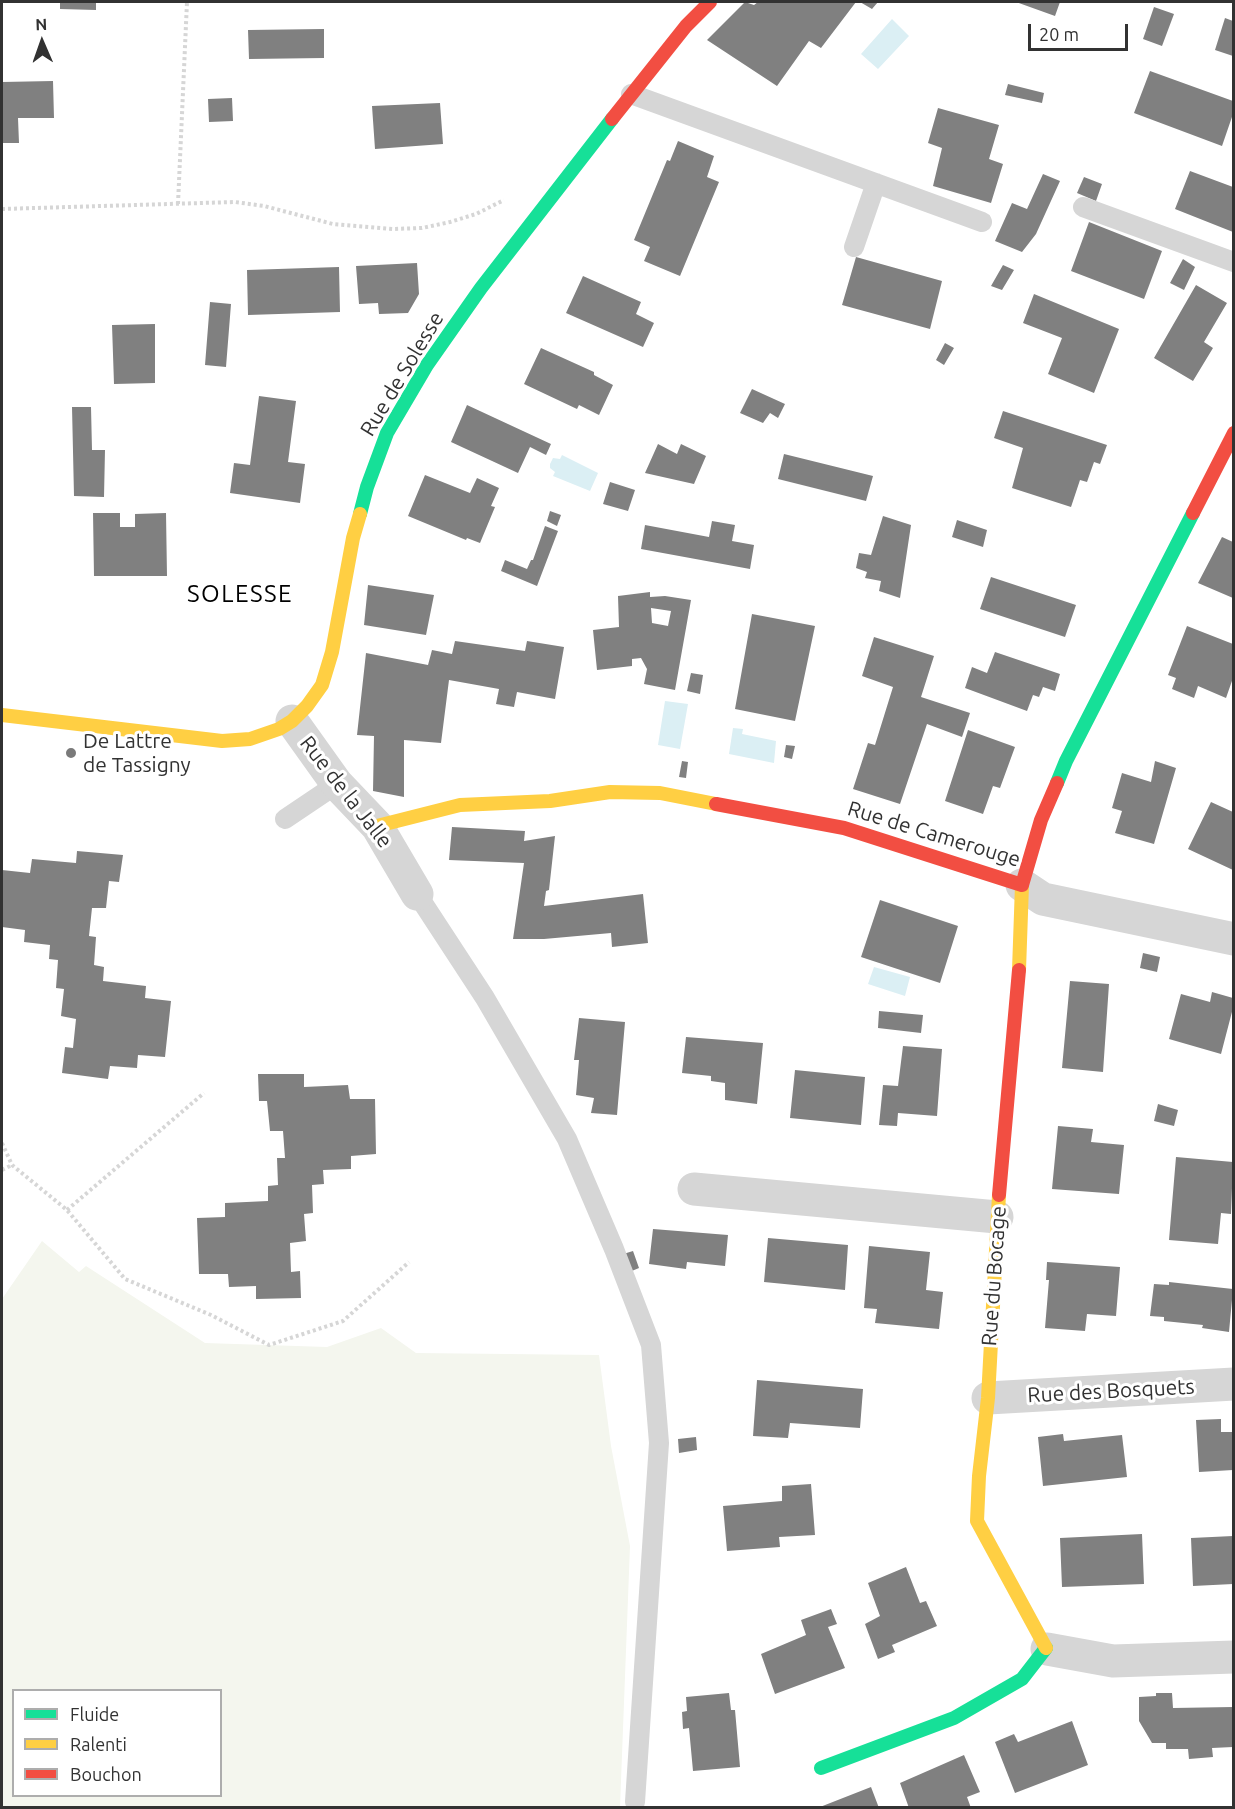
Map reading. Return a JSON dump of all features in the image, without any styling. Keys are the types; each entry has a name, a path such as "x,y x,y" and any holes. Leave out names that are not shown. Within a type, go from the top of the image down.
{"street":[{"name":"Rue de Solesse","path":"2,715 222,741 250,739 279,729 292,721 307,706 322,685 332,652 353,538 367,487 387,433 427,365 481,288 631,94 687,26 710,2"},
{"name":"Rue de Camerouge","path":"377,826 460,805 550,801 610,792 660,793 844,828 1022,885 1041,820 1066,761 1233,432"},
{"name":"Rue de la Jalle","path":"292,721 338,784 377,826 417,894"},
{"path":"1022,885 1043,899 1233,939"},
{"name":"Rue du Bocage","path":"1022,885 1019,976 997,1217 988,1398 979,1476 977,1521 1047,1649"},
{"path":"694,1189 997,1217"},
{"name":"Rue des Bosquets","path":"988,1398 1233,1384"},
{"path":"821,1768 954,1718 1022,1679 1047,1649 1113,1661 1233,1657"}],"lane":[{"path":"631,94 982,222"},
{"path":"854,247 876,183"},
{"path":"1083,207 1233,262"},
{"path":"285,819 338,784"},
{"path":"417,894 485,998 567,1139 614,1249 651,1345 659,1443 635,1802"}],"path":[{"path":"178,204 187,2"},
{"path":"2,209 235,202 264,206 333,224 393,229 422,228 450,222 476,214 497,204"},
{"path":"67,1210 204,1093"},
{"path":"2,1143 12,1165 67,1210 124,1279 212,1315 269,1345 344,1321 409,1262"},
{"path":"2,1170 12,1165"}],"shaded area":[{"path":"892,19 909,36 878,69 861,54"},
{"path":"562,455 598,473 590,491 553,476 555,472 550,468 550,464 553,458 560,459"},
{"path":"665,701 688,704 680,749 658,745"},
{"path":"733,728 743,729 742,734 776,741 774,763 729,754"},
{"path":"874,967 910,977 905,996 868,984"},
{"path":"42,1241 79,1272 86,1266 205,1343 327,1347 381,1328 416,1353 599,1355 611,1446 630,1546 620,1807 2,1807 2,1299"}],"building":[{"path":"60,2 96,2 96,10 60,9"},
{"path":"745,2 754,5 758,2 856,2 821,48 809,41 777,86 707,40"},
{"path":"860,2 878,2 872,9"},
{"path":"1016,2 1060,2 1055,16"},
{"path":"1154,7 1174,14 1162,46 1143,39"},
{"path":"1225,18 1233,21 1233,56 1215,50"},
{"path":"324,29 324,58 249,59 248,30"},
{"path":"1150,71 1233,101 1233,114 1222,146 1134,113"},
{"path":"53,81 54,118 18,118 19,143 2,143 2,82"},
{"path":"1008,84 1044,93 1042,103 1005,95"},
{"path":"232,98 233,121 209,122 208,99"},
{"path":"440,103 443,144 375,149 372,106"},
{"path":"938,108 999,125 989,159 1003,164 991,203 933,186 942,148 928,143"},
{"path":"678,141 714,156 707,177 719,182 680,276 644,261 650,247 634,240 667,160 670,161"},
{"path":"1190,171 1233,187 1233,232 1175,209"},
{"path":"1043,174 1060,181 1036,234 1022,252 995,241 1012,203 1027,209"},
{"path":"1084,177 1102,184 1096,201 1077,193"},
{"path":"1089,222 1162,251 1144,299 1071,271"},
{"path":"856,257 942,281 930,329 842,305"},
{"path":"1183,259 1195,267 1184,290 1170,283"},
{"path":"417,263 419,294 408,313 379,314 378,303 359,304 356,266"},
{"path":"1003,265 1014,270 1002,290 991,286"},
{"path":"339,267 340,312 248,315 247,270"},
{"path":"583,276 641,302 636,314 654,323 643,347 566,313"},
{"path":"1196,285 1227,303 1204,342 1213,348 1193,381 1154,358"},
{"path":"1034,294 1119,329 1094,393 1048,374 1062,338 1023,323"},
{"path":"210,302 231,304 226,367 205,365"},
{"path":"155,324 155,383 114,384 112,325"},
{"path":"945,343 954,348 944,365 936,360"},
{"path":"541,348 594,372 594,375 613,385 599,415 579,405 577,409 524,384"},
{"path":"752,389 785,404 778,418 770,413 763,423 740,413"},
{"path":"259,396 296,401 288,462 305,464 300,503 230,493 234,463 250,465"},
{"path":"467,405 551,444 546,455 530,447 518,473 451,442"},
{"path":"72,407 91,407 92,450 105,450 104,497 74,496"},
{"path":"1003,411 1107,445 1100,464 1094,462 1087,482 1080,480 1071,507 1012,488 1023,448 994,438"},
{"path":"658,444 677,454 681,444 706,456 694,484 645,473"},
{"path":"784,454 873,476 866,501 778,479"},
{"path":"425,475 470,493 477,478 499,488 491,506 495,507 480,543 467,538 466,540 408,516"},
{"path":"610,482 635,490 628,511 603,504"},
{"path":"550,511 561,515 557,526 547,521"},
{"path":"93,513 120,513 120,527 135,527 135,514 166,513 167,576 94,576"},
{"path":"883,516 911,525 900,598 879,591 881,581 865,578 867,572 856,568 859,553 871,555"},
{"path":"957,520 987,530 983,547 952,537"},
{"path":"712,521 735,525 732,541 754,545 750,569 641,549 645,525 709,537"},
{"path":"545,526 558,531 537,586 501,571 505,560 527,569 533,560"},
{"path":"1222,537 1233,542 1233,598 1198,583"},
{"path":"991,577 1076,605 1065,637 980,609"},
{"path":"368,585 434,595 426,635 364,625"},
{"path":"650,592 650,597 665,596 691,600 675,690 644,684 647,669 641,658 632,659 632,666 597,670 593,630 619,627 618,596","holes":["651,608 671,611 668,626 652,623"]},
{"path":"752,614 815,626 795,721 735,709"},
{"path":"1187,626 1233,644 1233,678 1226,698 1198,686 1194,698 1172,689 1176,678 1168,675"},
{"path":"874,637 934,656 921,697 970,713 962,737 927,724 900,804 853,789 868,743 875,745 893,687 862,676"},
{"path":"455,641 525,651 527,641 564,647 555,699 517,692 514,707 496,704 499,689 449,680 441,743 404,740 404,797 373,791 374,736 357,735 366,653 428,665 432,650 452,654"},
{"path":"995,652 1060,674 1055,691 1043,687 1039,697 1033,695 1027,711 965,688 972,667 987,673"},
{"path":"691,673 703,675 700,694 687,691"},
{"path":"968,730 1015,747 1000,788 993,786 983,814 945,801"},
{"path":"786,745 795,746 792,759 784,757"},
{"path":"682,761 688,762 686,778 679,777"},
{"path":"1155,761 1176,768 1154,844 1115,833 1122,811 1112,808 1122,773 1151,782"},
{"path":"1211,802 1233,812 1233,870 1188,849"},
{"path":"452,827 525,831 524,841 555,836 549,890 546,891 544,906 643,894 648,943 612,947 611,933 544,939 513,939 524,863 449,860"},
{"path":"77,851 123,855 119,882 109,881 106,908 92,908 89,936 96,937 94,965 104,967 103,981 146,986 145,998 171,1001 165,1057 138,1055 137,1068 110,1066 108,1079 62,1073 65,1047 73,1048 76,1019 61,1016 64,989 56,988 58,960 49,959 50,945 24,942 25,930 2,927 2,870 30,873 32,859 76,863"},
{"path":"880,900 958,926 940,983 861,957"},
{"path":"1143,953 1160,957 1157,972 1140,968"},
{"path":"1070,981 1109,984 1103,1072 1062,1068"},
{"path":"1212,992 1233,998 1233,1008 1221,1054 1169,1039 1181,994 1210,1002"},
{"path":"879,1011 923,1015 921,1033 878,1028"},
{"path":"579,1018 625,1022 617,1115 591,1113 594,1098 576,1095 579,1060 574,1060"},
{"path":"686,1037 763,1043 757,1104 725,1100 725,1083 711,1081 711,1076 682,1073"},
{"path":"903,1046 942,1049 937,1116 898,1113 897,1126 879,1125 883,1085 898,1086"},
{"path":"795,1070 865,1077 861,1125 790,1118"},
{"path":"258,1074 304,1074 304,1087 348,1085 350,1099 375,1099 376,1154 351,1156 351,1169 323,1170 324,1184 312,1185 313,1213 304,1214 306,1241 290,1243 291,1272 300,1271 301,1298 256,1299 256,1286 229,1287 228,1274 199,1274 197,1218 225,1217 225,1203 268,1201 268,1186 278,1185 277,1158 285,1158 283,1131 270,1131 267,1101 259,1101"},
{"path":"1158,1104 1178,1110 1174,1126 1154,1121"},
{"path":"1058,1126 1093,1129 1091,1142 1124,1145 1119,1194 1052,1189"},
{"path":"1176,1157 1233,1162 1231,1214 1221,1213 1218,1244 1169,1240"},
{"path":"653,1229 728,1235 725,1266 687,1262 686,1269 649,1264"},
{"path":"768,1238 848,1245 845,1290 764,1282"},
{"path":"869,1246 930,1252 926,1290 943,1292 939,1329 875,1323 877,1309 864,1308"},
{"path":"633,1251 639,1268 627,1273 620,1255"},
{"path":"1047,1262 1120,1267 1116,1316 1087,1314 1085,1331 1045,1328 1049,1280 1046,1280"},
{"path":"1169,1282 1233,1289 1229,1332 1202,1328 1203,1325 1164,1321 1164,1317 1150,1316 1154,1284 1169,1285"},
{"path":"757,1380 863,1389 860,1428 790,1423 788,1438 753,1436"},
{"path":"1221,1419 1221,1432 1233,1432 1233,1470 1199,1472 1196,1420"},
{"path":"1063,1434 1064,1441 1122,1435 1127,1477 1043,1486 1038,1437"},
{"path":"696,1437 697,1450 679,1453 678,1439"},
{"path":"811,1484 815,1535 779,1537 780,1547 727,1551 723,1506 782,1501 782,1486"},
{"path":"1142,1534 1144,1584 1062,1587 1060,1538"},
{"path":"1233,1536 1233,1584 1193,1586 1191,1538"},
{"path":"906,1567 920,1603 926,1601 937,1626 892,1645 895,1652 878,1659 865,1624 880,1616 868,1583"},
{"path":"831,1609 837,1624 828,1627 845,1668 775,1694 761,1654 806,1635 801,1620"},
{"path":"729,1693 731,1710 735,1710 740,1767 693,1771 689,1728 683,1729 682,1712 687,1711 686,1697"},
{"path":"1156,1693 1172,1693 1173,1708 1233,1707 1233,1747 1212,1748 1213,1757 1189,1759 1188,1749 1166,1749 1166,1743 1152,1743 1139,1721 1139,1697 1156,1696"},
{"path":"1072,1721 1088,1765 1015,1793 995,1742 1014,1734 1018,1742"},
{"path":"964,1755 980,1792 967,1797 971,1808 909,1808 900,1783"},
{"path":"871,1787 879,1808 820,1808 820,1807"}],"traffic: fast":[{"path":"360,514 367,487 387,433 427,365 481,288 612,119"},
{"path":"1057,783 1066,761 1193,513"},
{"path":"821,1768 954,1718 1022,1679 1046,1648"}],"traffic: slow":[{"path":"2,715 222,741 250,739 279,729 292,721 307,706 322,685 332,652 353,538 360,514"},
{"path":"377,826 460,805 550,801 610,792 660,793 716,804"},
{"path":"1019,970 1022,885"},
{"path":"999,1195 988,1398 979,1476 977,1521 1046,1648"}],"traffic: jam":[{"path":"612,119 686,26 710,2"},
{"path":"1193,513 1234,433"},
{"path":"716,804 844,828 1022,885 1041,820 1057,783"},
{"path":"999,1195 1019,970"}],"place":[{"name":"De Lattre de Tassigny","path":"71,753"}],"district":[{"name":"SOLESSE","path":"240,594"}]}
